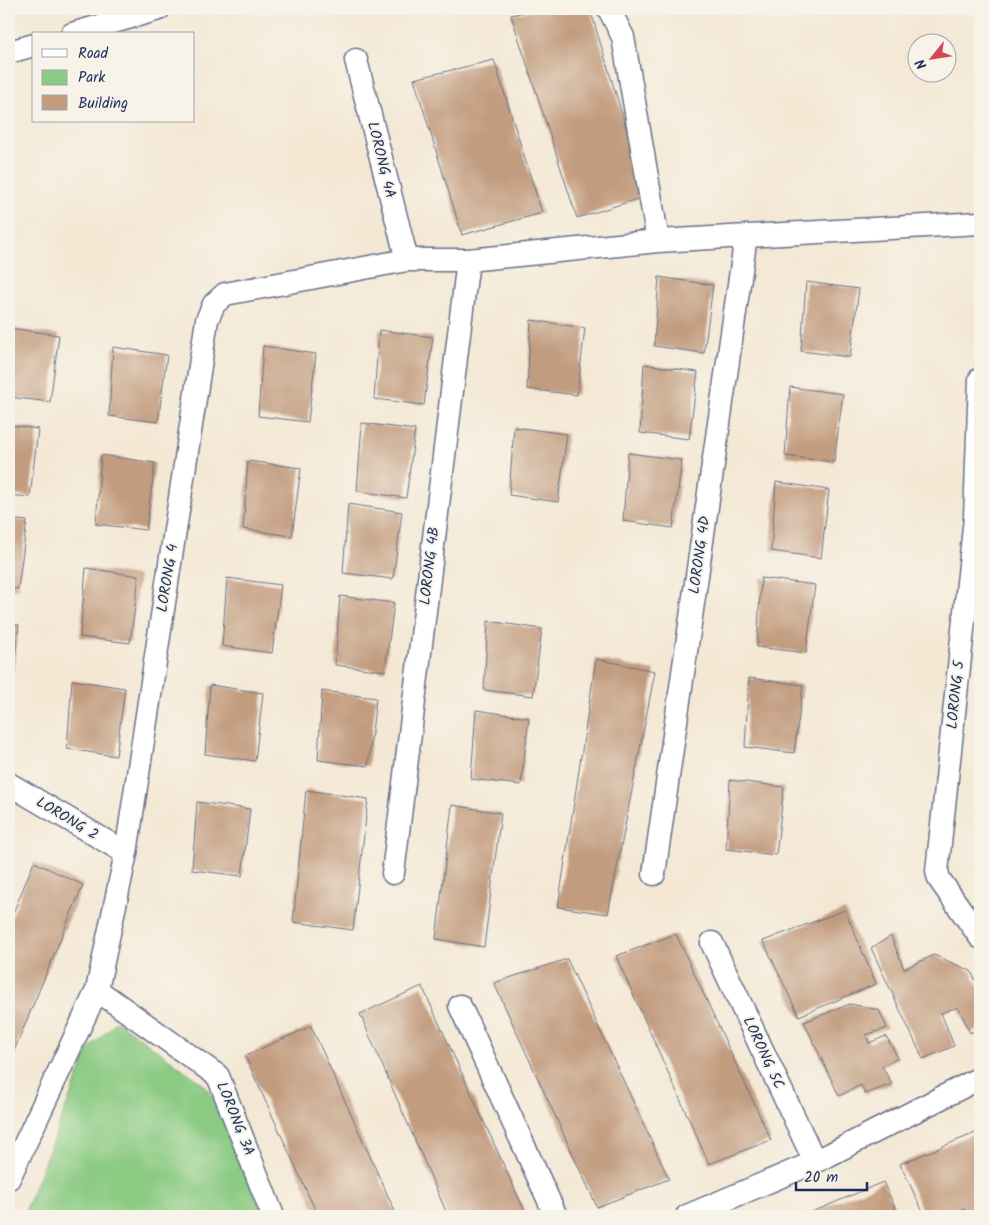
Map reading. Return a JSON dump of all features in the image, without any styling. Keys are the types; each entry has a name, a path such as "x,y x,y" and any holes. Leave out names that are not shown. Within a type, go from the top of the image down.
{"street":[{"path":"79,32 159,9"},
{"path":"609,9 623,37 658,241"},
{"path":"9,52 32,46"},
{"name":"LORONG 4A","path":"356,60 407,260"},
{"path":"407,260 468,260 658,241 980,223"},
{"name":"LORONG 4D","path":"654,874 746,236"},
{"name":"LORONG 4","path":"9,1178 97,990 126,853 207,320 214,304 225,294 407,260"},
{"name":"LORONG 4B","path":"393,872 468,260"},
{"name":"LORONG 5","path":"980,379 975,576 937,875 980,937"},
{"name":"LORONG 2","path":"9,784 126,853"},
{"name":"LORONG 5C","path":"712,943 815,1162"},
{"name":"LORONG 3A","path":"97,990 218,1076 273,1216"},
{"path":"460,1006 556,1216"},
{"path":"687,1216 815,1162 980,1078"}],"green space":[{"path":"117,1021 203,1084 218,1105 263,1216 23,1216 89,1049"}],"building":[{"path":"537,9 590,9 647,196 577,218 511,15"},
{"path":"494,60 542,213 462,235 414,79"},
{"path":"659,277 713,285 704,353 654,346"},
{"path":"806,282 859,289 850,357 801,351"},
{"path":"531,320 585,328 577,395 527,389"},
{"path":"9,328 59,335 50,402 9,397"},
{"path":"379,330 433,337 424,405 374,399"},
{"path":"263,346 316,354 308,422 258,416"},
{"path":"113,347 167,355 158,422 109,416"},
{"path":"644,364 698,372 689,439 640,433"},
{"path":"790,387 843,394 834,462 785,456"},
{"path":"362,423 415,430 406,498 357,491"},
{"path":"9,425 38,429 30,497 9,495"},
{"path":"514,427 567,434 558,502 509,495"},
{"path":"628,453 682,460 673,528 623,521"},
{"path":"101,455 155,463 146,530 96,524"},
{"path":"248,461 301,468 292,536 243,529"},
{"path":"776,482 829,490 821,558 771,551"},
{"path":"348,504 402,512 393,579 343,573"},
{"path":"9,519 27,521 18,589 9,588"},
{"path":"86,568 139,576 130,643 80,637"},
{"path":"227,578 281,585 272,653 222,646"},
{"path":"761,578 815,585 806,653 757,647"},
{"path":"340,596 394,603 385,671 335,665"},
{"path":"488,621 542,629 533,696 484,690"},
{"path":"9,624 19,625 10,696 9,696"},
{"path":"596,659 655,671 608,914 558,907"},
{"path":"749,678 803,685 794,753 745,747"},
{"path":"72,680 125,688 116,756 67,749"},
{"path":"210,685 263,693 255,761 205,754"},
{"path":"322,691 376,698 368,766 318,760"},
{"path":"476,710 529,718 521,785 471,779"},
{"path":"730,780 784,787 776,855 726,849"},
{"path":"306,790 368,799 353,930 293,922"},
{"path":"197,802 250,809 242,876 192,870"},
{"path":"452,805 501,813 484,947 436,939"},
{"path":"34,862 83,885 9,1063 9,923"},
{"path":"845,910 876,984 799,1016 763,941"},
{"path":"676,934 771,1140 709,1164 616,956"},
{"path":"891,936 904,969 934,955 971,971 980,991 980,1028 970,1033 958,1007 941,1013 954,1046 923,1059 871,948"},
{"path":"567,959 669,1179 597,1207 494,983"},
{"path":"422,986 527,1216 448,1216 360,1014"},
{"path":"850,1004 879,1010 887,1028 866,1035 869,1043 886,1036 898,1058 882,1066 892,1084 865,1094 861,1085 839,1096 804,1022"},
{"path":"311,1026 397,1216 318,1216 245,1056"},
{"path":"980,1131 980,1216 968,1216 964,1209 950,1216 925,1216 900,1164"},
{"path":"883,1182 899,1216 803,1216"}]}
